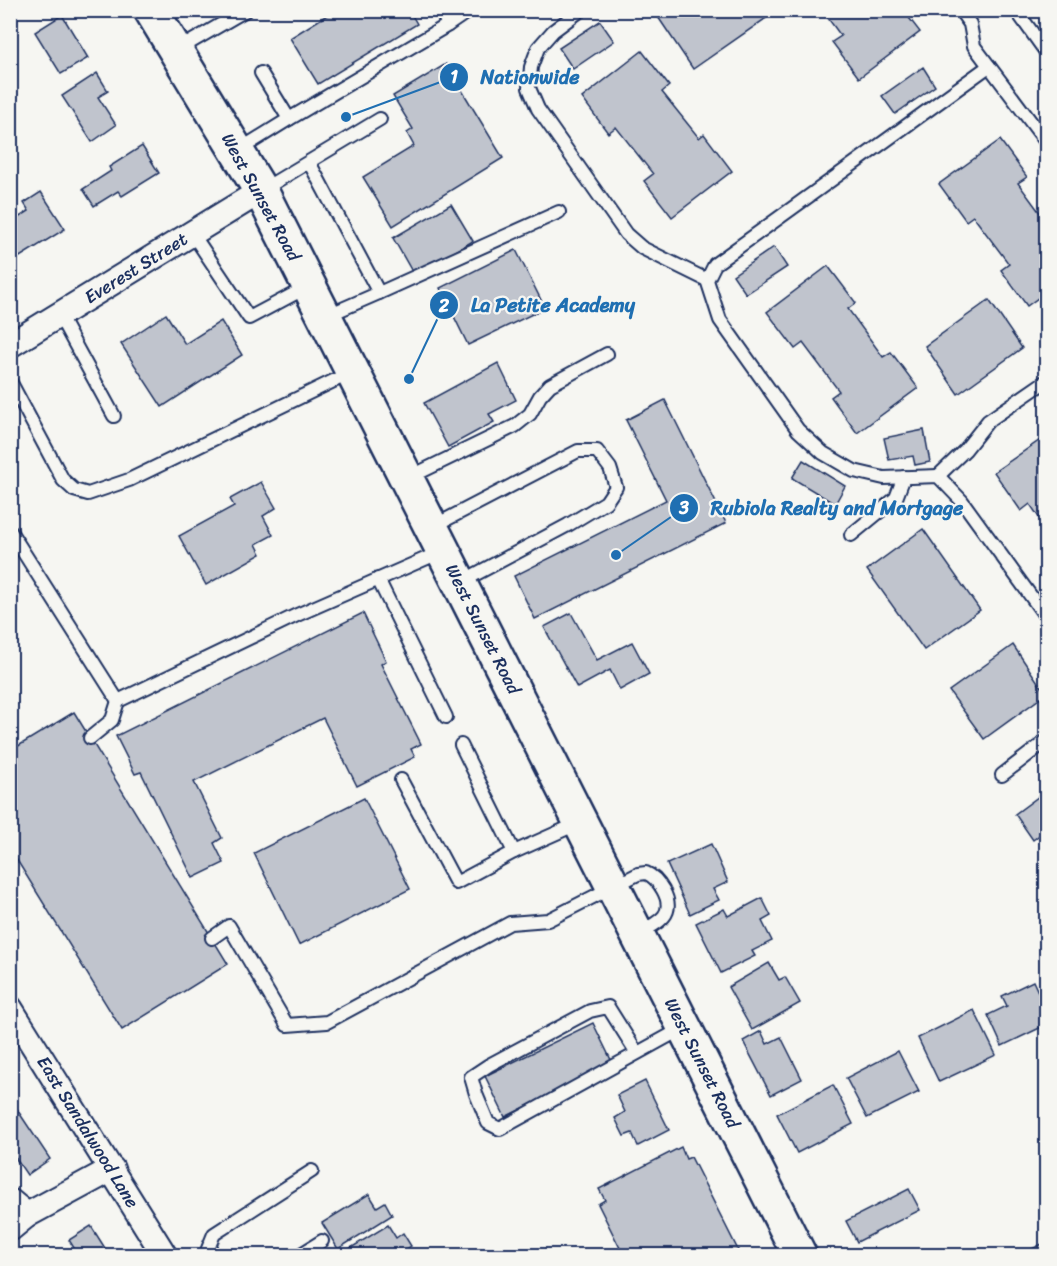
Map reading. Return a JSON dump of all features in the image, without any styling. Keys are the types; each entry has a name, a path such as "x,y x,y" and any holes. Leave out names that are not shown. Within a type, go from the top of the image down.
{"main road":[{"name":"West Sunset Road","path":"151,10 261,191 800,1256"}],"street":[{"name":"Everest Street","path":"10,345 261,191"},
{"name":"East Sandalwood Lane","path":"10,1008 165,1256"},
{"path":"16,1215 112,1169"}],"lane":[{"path":"176,50 246,10"},
{"path":"441,10 448,25"},
{"path":"237,151 470,10"},
{"path":"581,10 553,31 538,48 531,67 529,88 538,109 626,234 642,248 707,280"},
{"path":"960,10 970,24 974,46 1047,142"},
{"path":"1017,10 1045,47"},
{"path":"989,66 715,264 707,280 720,320 798,430 824,453 854,471 884,478 938,476 965,450 988,421 1047,381"},
{"path":"261,74 289,119"},
{"path":"261,191 380,119"},
{"path":"309,162 379,292"},
{"path":"325,316 559,212"},
{"path":"192,233 249,318 310,286"},
{"path":"59,315 114,416"},
{"path":"407,478 515,426 530,414 540,396 550,385 607,354"},
{"path":"10,381 63,480 74,490 88,494 129,480 353,371"},
{"path":"90,738 112,720 118,701 297,615 378,579 578,452 597,451 610,468 616,487 606,502 568,525 459,582"},
{"path":"938,476 962,501 1047,617"},
{"path":"850,535 896,498 904,477"},
{"path":"10,531 118,701"},
{"path":"378,579 446,717"},
{"path":"1002,775 1047,741"},
{"path":"461,745 514,852"},
{"path":"401,780 456,883 514,852 581,822"},
{"path":"212,938 229,926 287,1025 327,1022 510,923 548,920 613,887"},
{"path":"637,1053 608,1007 590,1011 471,1077 488,1123 500,1129 684,1027"},
{"path":"205,1256 214,1234 312,1171"},
{"path":"298,1256 322,1241"}],"building":[{"path":"335,10 409,10 417,24 318,84 290,38"},
{"path":"655,10 774,10 775,12 693,69"},
{"path":"822,10 903,10 920,32 859,78 832,42 841,36"},
{"path":"62,15 88,58 61,74 35,32"},
{"path":"600,21 614,41 573,69 559,48"},
{"path":"642,51 669,86 662,92 699,138 704,134 732,171 672,217 644,181 653,174 616,127 608,133 582,98"},
{"path":"446,64 503,158 393,226 363,177 414,146 407,133 413,129 393,96"},
{"path":"923,67 935,86 895,114 882,96"},
{"path":"97,73 108,91 98,97 116,125 92,142 62,96"},
{"path":"1000,140 1027,177 1018,183 1046,221 1046,292 1027,306 1001,270 1009,264 973,216 966,221 939,184"},
{"path":"142,146 159,173 122,196 118,191 94,206 83,189 111,171 109,167"},
{"path":"41,192 65,229 10,263 10,223 29,211 24,203"},
{"path":"451,204 473,241 414,275 393,238"},
{"path":"774,247 787,267 746,294 733,275"},
{"path":"516,250 545,308 468,345 440,288"},
{"path":"828,266 856,303 848,309 883,357 891,352 918,388 857,433 831,397 839,391 803,343 795,349 767,312"},
{"path":"989,300 1022,348 958,394 925,346"},
{"path":"166,314 185,344 221,321 242,355 162,407 121,344"},
{"path":"498,363 516,400 489,414 494,422 448,447 424,403"},
{"path":"665,400 726,523 535,619 514,576 666,500 626,420"},
{"path":"924,430 930,462 915,465 913,456 889,460 884,438"},
{"path":"1046,436 1046,528 1030,504 1021,511 994,472"},
{"path":"803,460 845,486 835,504 792,478"},
{"path":"261,482 276,508 263,516 273,535 256,544 261,554 206,585 179,536 234,506 230,499"},
{"path":"923,529 980,610 924,650 867,570"},
{"path":"363,613 386,661 381,664 421,744 411,749 415,757 357,786 323,718 194,782 222,838 214,843 224,863 193,878 141,772 135,774 116,736"},
{"path":"571,613 597,660 632,642 649,674 620,690 610,670 577,688 544,627"},
{"path":"1013,645 1046,694 984,739 949,691"},
{"path":"74,712 228,964 122,1030 10,849 10,751"},
{"path":"1046,791 1046,840 1042,833 1033,840 1015,814"},
{"path":"364,798 410,889 299,945 254,853"},
{"path":"711,844 728,882 713,889 719,900 690,914 667,864"},
{"path":"762,898 771,916 762,921 772,941 752,951 755,956 721,973 696,923 724,909 728,916"},
{"path":"769,963 779,980 785,977 800,1003 752,1030 728,987"},
{"path":"1033,981 1046,1009 1046,1025 1002,1046 988,1015 1007,1006 1002,996"},
{"path":"974,1010 996,1055 939,1082 918,1038"},
{"path":"593,1023 613,1064 505,1117 485,1076"},
{"path":"761,1031 767,1044 781,1037 802,1079 771,1095 743,1041"},
{"path":"898,1051 919,1092 867,1118 846,1078"},
{"path":"645,1081 669,1130 638,1146 632,1133 624,1136 615,1118 625,1112 617,1095"},
{"path":"833,1085 853,1124 797,1153 777,1114"},
{"path":"16,1108 50,1159 27,1175 10,1150 10,1112"},
{"path":"681,1147 686,1159 691,1157 738,1250 728,1256 624,1256 598,1204 605,1200 599,1189"},
{"path":"909,1189 920,1210 857,1242 846,1221"},
{"path":"369,1194 377,1207 385,1202 392,1215 338,1249 322,1223"},
{"path":"388,1225 396,1238 403,1233 411,1246 396,1256 342,1256 341,1254"},
{"path":"91,1226 110,1256 79,1256 69,1240"},
{"path":"1046,1242 1046,1256 1018,1256"}],"place":[{"name":"Nationwide","path":"346,117"},
{"name":"La Petite Academy","path":"409,379"},
{"name":"Rubiola Realty and Mortgage","path":"616,555"}]}
